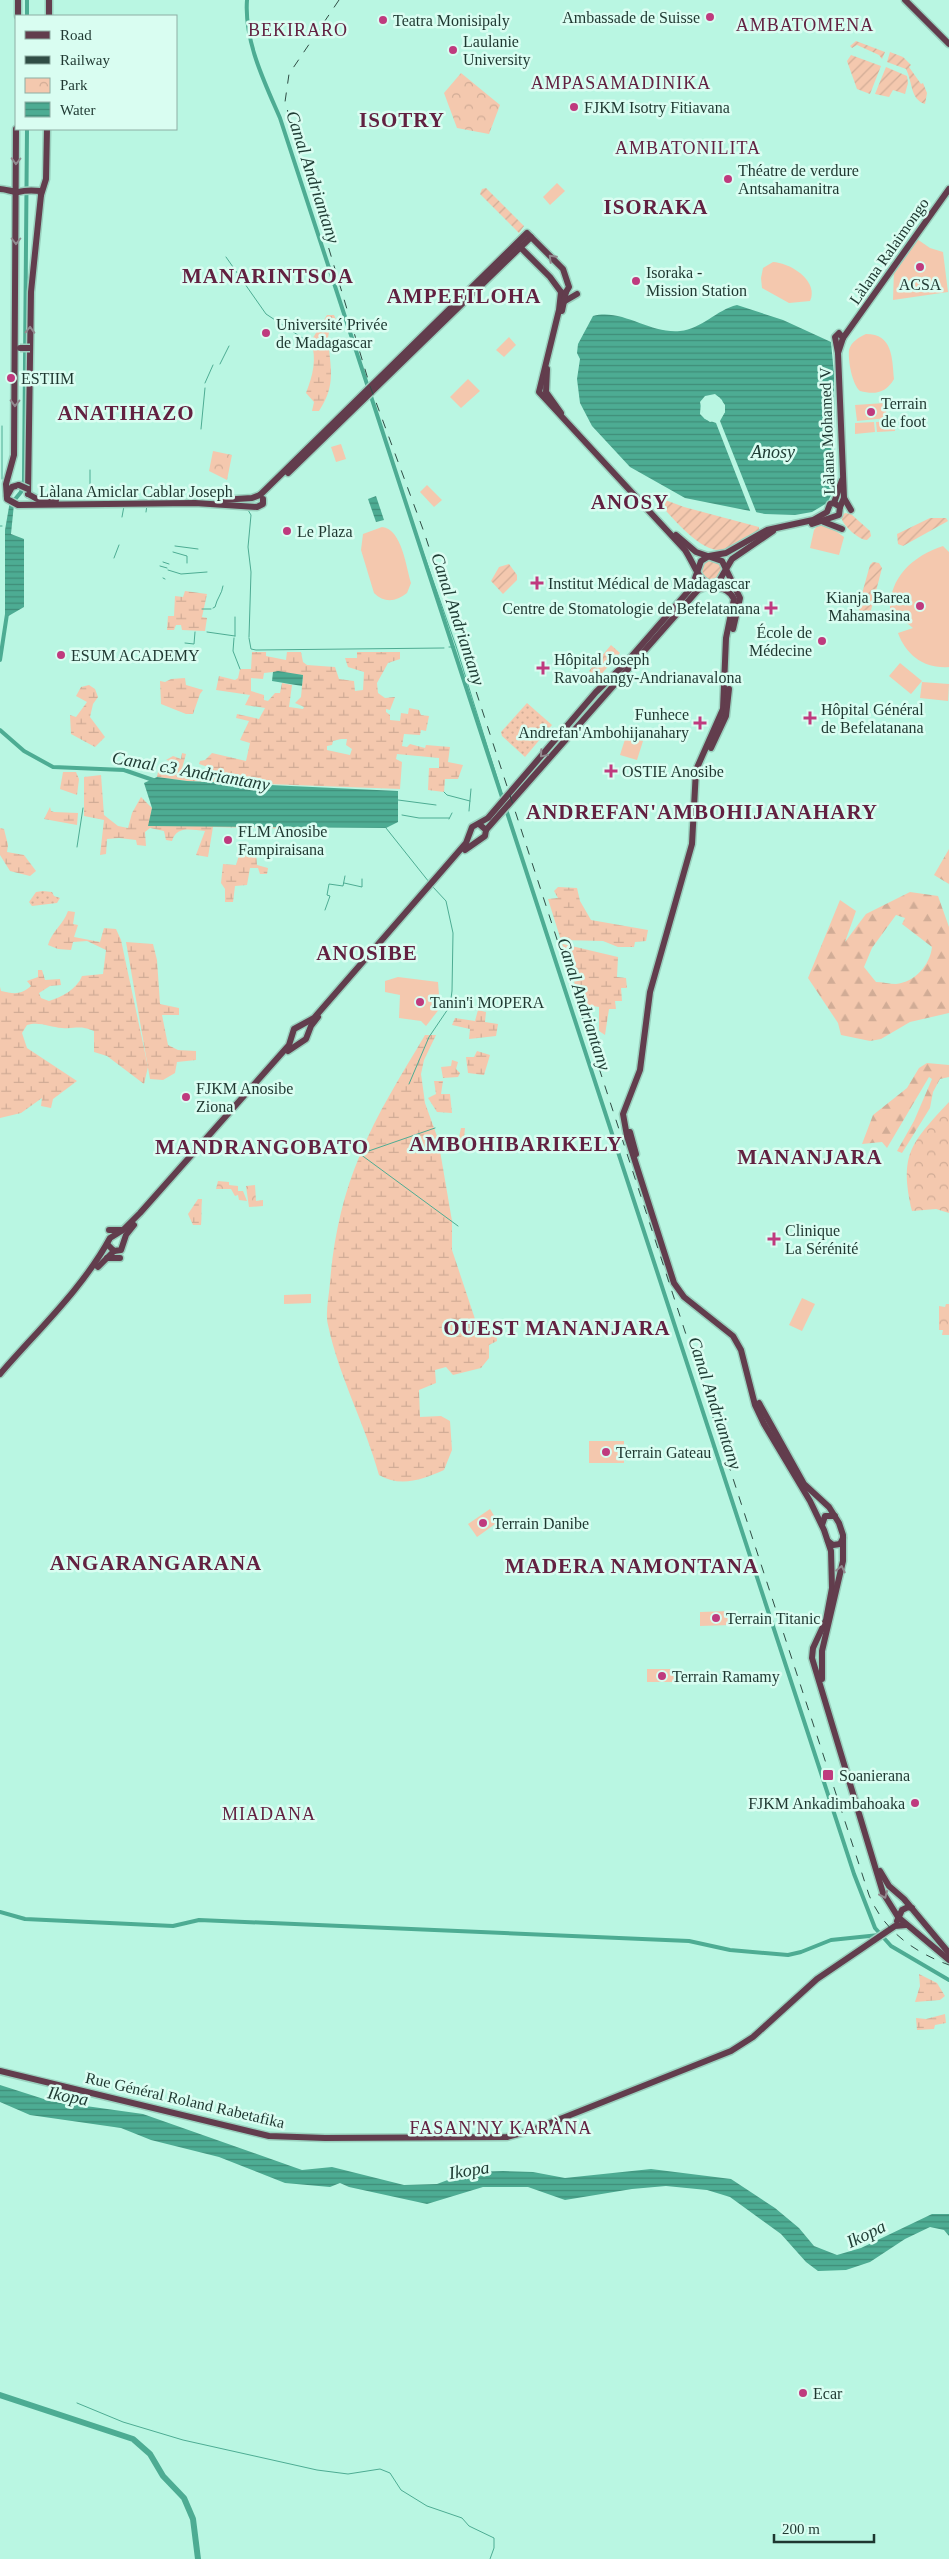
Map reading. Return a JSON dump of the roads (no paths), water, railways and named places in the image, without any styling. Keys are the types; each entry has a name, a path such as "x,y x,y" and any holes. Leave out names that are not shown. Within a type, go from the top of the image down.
{"main road":[{"path":"18,0 18,15"},
{"path":"49,0 49,15"},
{"path":"905,0 949,44"},
{"path":"7,497 6,484 14,456 22,190 16,130"},
{"path":"28,505 31,292 41,192 46,179 47,130"},
{"path":"0,188 41,192"},
{"name":"Làlana Ralaimongo","path":"838,353 840,337 851,328 949,189"},
{"path":"252,498 254,506 261,506 261,497 518,245 531,237 563,269 569,287 561,290"},
{"path":"518,245 561,290 565,301 549,359 543,390 546,402 685,550 702,578 711,585 727,589 734,599 726,638 723,708 696,770 692,844 650,992 640,1070 624,1111 623,1119 629,1146 674,1282 684,1297 733,1336 741,1350 755,1405 822,1524 828,1541 833,1574 832,1588 823,1628 812,1653 814,1664 881,1888 898,1918 949,1960"},
{"path":"561,290 559,310 543,390 599,455 688,547 700,554 722,561 740,601 730,639 729,701 724,720 698,776 695,846 654,992 641,1081 629,1106 628,1124 676,1278 689,1297 735,1331 744,1346 758,1403 768,1422 804,1484 835,1516 843,1538 843,1561 822,1651 824,1689 880,1873 889,1886 912,1908 922,1922 948,1950"},
{"path":"565,301 577,294"},
{"path":"18,350 30,350"},
{"name":"Làlana Mohamed V","path":"837,505 844,498 838,353"},
{"path":"0,1379 102,1262 114,1251 121,1250 126,1234 290,1048 306,1039 316,1019 430,886 471,835 472,827 479,824 499,804 509,798 698,590 723,578 736,555 771,532 822,521 839,515 837,505 842,480"},
{"path":"7,497 12,487 20,484 28,491"},
{"name":"Làlana Amiclar Cablar Joseph","path":"28,491 40,499 261,497"},
{"name":"Làlana Amiclar Cablar Joseph","path":"7,497 16,504 28,505 196,503 254,506"},
{"path":"844,498 851,510"},
{"path":"0,1374 89,1274 108,1245 108,1240 123,1230 270,1068 289,1045 296,1028 314,1018 430,886 477,840 484,837 486,830 501,813 509,798 692,587 701,561 709,556 714,557 730,551 767,530 813,520 827,512 830,504 837,505"},
{"path":"827,512 833,517"},
{"path":"822,521 842,530"},
{"path":"479,824 486,830"},
{"path":"471,835 477,840"},
{"path":"302,1026 308,1033"},
{"path":"293,1034 294,1038 300,1042"},
{"path":"109,1230 123,1230"},
{"path":"115,1235 120,1236 124,1241"},
{"path":"108,1245 114,1251"},
{"path":"102,1262 111,1257 120,1258"},
{"path":"822,1524 825,1516 835,1516"},
{"path":"828,1541 836,1545 840,1544 843,1538"},
{"path":"814,1646 820,1646 822,1651"},
{"path":"814,1664 821,1659"},
{"path":"906,1925 895,1926 904,1909 912,1908"},
{"path":"912,1930 920,1928 922,1922"},
{"name":"Rue Général Roland Rabetafika","path":"0,2071 269,2136 325,2138 507,2137 530,2131 732,2051 753,2037 807,1987 895,1926"}],"water":[{"name":"Anosy","path":"737,305 783,320 831,342 834,374 835,488 827,503 812,512 795,515 765,514 685,498 630,467 592,426 580,403 577,379 580,359 577,353 578,344 593,316 615,315 658,329 680,331 695,327 729,307","holes":["715,394 722,400 725,412 720,419 710,422 704,418 700,402 705,396"]},
{"path":"376,496 384,520 376,522 368,499"},
{"path":"10,501 14,504 11,534 24,539 24,607 5,618 5,530"},
{"path":"273,672 303,675 302,686 272,681"},
{"path":"157,777 187,781 398,791 398,822 386,828 148,826 152,808 144,783"},
{"path":"0,2085 50,2101 143,2114 302,2170 332,2167 404,2185 437,2184 469,2172 533,2172 565,2178 651,2169 731,2179 775,2208 799,2228 814,2246 837,2255 861,2248 932,2214 949,2214 949,2236 944,2230 930,2227 905,2239 870,2262 846,2270 818,2271 806,2262 781,2234 730,2197 707,2190 666,2186 632,2189 565,2200 528,2187 483,2187 427,2204 349,2187 340,2183 330,2187 285,2183 219,2157 151,2140 121,2128 30,2115 0,2102"}],"waterway":[{"name":"Canal c3 Andriantany","path":"27,0 27,15"},
{"name":"Canal c3 Andriantany","path":"247,0 249,31 256,60 280,118 854,1874 875,1928 891,1946 949,1980"},
{"name":"Canal c3 Andriantany","path":"12,503 21,492 24,480 27,130"},
{"path":"226,257 266,314 307,341 311,341"},
{"path":"220,364 229,346"},
{"path":"205,383 213,365"},
{"path":"201,429 205,388"},
{"path":"2,426 2,479"},
{"path":"90,470 90,493"},
{"path":"146,512 147,505"},
{"path":"122,517 124,506"},
{"path":"241,509 248,510 251,515 248,547 251,572 249,637"},
{"name":"Canal c3 Andriantany","path":"416,532 456,646 503,797"},
{"path":"114,558 119,545"},
{"path":"175,546 198,549"},
{"path":"173,552 187,556 187,563"},
{"path":"163,562 169,564"},
{"path":"160,566 167,568"},
{"path":"168,570 181,574 207,572"},
{"path":"213,608 223,586"},
{"path":"202,609 211,609"},
{"name":"Canal c3 Andriantany","path":"0,660 7,614"},
{"path":"235,617 235,636"},
{"path":"185,643 194,644 195,632"},
{"path":"207,632 235,636"},
{"path":"234,638 233,651 240,669"},
{"path":"249,638 251,649 256,650 444,648"},
{"name":"Canal Andriantany","path":"449,647 455,647"},
{"name":"Canal c3 Andriantany","path":"0,730 24,751 53,767 124,770 156,781"},
{"path":"469,811 471,789"},
{"path":"444,792 447,795 470,801"},
{"path":"398,800 436,805"},
{"path":"77,847 83,808"},
{"name":"Canal c3 Andriantany","path":"507,811 683,1352"},
{"path":"449,819 452,813"},
{"path":"402,815 419,818 449,818"},
{"name":"Canal Andriantany","path":"386,828 429,882"},
{"path":"325,910 330,896 327,895 329,884 343,886 345,876"},
{"path":"344,883 362,887 362,879"},
{"name":"Canal Andriantany","path":"409,1084 429,1037 450,1006 452,991 453,933 446,901 433,887"},
{"path":"360,1154 435,1128"},
{"path":"360,1154 458,1226"},
{"path":"0,1912 25,1919 173,1926 199,1920 689,1941 730,1950 788,1955 831,1940 879,1935"},
{"path":"0,2395 133,2439 150,2454 163,2476 184,2498 193,2519 198,2559"},
{"path":"77,2403 123,2422 183,2440 317,2470 348,2474 380,2469 390,2473 401,2490 427,2506 462,2518 469,2526 494,2538 494,2548 490,2559"}],"railway":[{"path":"339,0 289,74 285,102 370,386 424,532 869,1895 883,1919 902,1939 924,1954 949,1965"}],"place":[{"name":"Ambassade de Suisse","path":"710,17"},
{"name":"Teatra Monisipaly","path":"383,20"},
{"name":"Laulanie University","path":"453,50"},
{"name":"FJKM Isotry Fitiavana","path":"574,107"},
{"name":"Théatre de verdure Antsahamanitra","path":"728,179"},
{"name":"ACSA","path":"920,267"},
{"name":"Isoraka - Mission Station","path":"636,281"},
{"name":"Université Privée de Madagascar","path":"266,333"},
{"name":"ESTIIM","path":"11,378"},
{"name":"Terrain de foot","path":"871,412"},
{"name":"Le Plaza","path":"287,531"},
{"name":"Institut Médical de Madagascar","path":"537,583"},
{"name":"Kianja Barea Mahamasina","path":"920,606"},
{"name":"Centre de Stomatologie de Befelatanana","path":"771,608"},
{"name":"École de Médecine","path":"822,641"},
{"name":"ESUM ACADEMY","path":"61,655"},
{"name":"Hôpital Joseph Ravoahangy-Andrianavalona","path":"543,668"},
{"name":"Hôpital Général de Befelatanana","path":"810,718"},
{"name":"Funhece Andrefan'Ambohijanahary","path":"700,723"},
{"name":"OSTIE Anosibe","path":"611,771"},
{"name":"FLM Anosibe Fampiraisana","path":"228,840"},
{"name":"Tanin'i MOPERA","path":"420,1002"},
{"name":"FJKM Anosibe Ziona","path":"186,1097"},
{"name":"Clinique La Sérénité","path":"774,1239"},
{"name":"Terrain Gateau","path":"606,1452"},
{"name":"Terrain Danibe","path":"483,1523"},
{"name":"Terrain Titanic","path":"716,1618"},
{"name":"Terrain Ramamy","path":"662,1676"},
{"name":"Soanierana","path":"828,1775"},
{"name":"FJKM Ankadimbahoaka","path":"915,1803"},
{"name":"Ecar","path":"803,2393"}],"district":[{"name":"AMBATOMENA","path":"805,25"},
{"name":"BEKIRARO","path":"298,30"},
{"name":"AMPASAMADINIKA","path":"621,83"},
{"name":"ISOTRY","path":"402,120"},
{"name":"AMBATONILITA","path":"688,148"},
{"name":"ISORAKA","path":"656,207"},
{"name":"MANARINTSOA","path":"268,276"},
{"name":"AMPEFILOHA","path":"464,296"},
{"name":"ANATIHAZO","path":"126,413"},
{"name":"ANOSY","path":"630,502"},
{"name":"ANDREFAN'AMBOHIJANAHARY","path":"702,812"},
{"name":"ANOSIBE","path":"367,953"},
{"name":"AMBOHIBARIKELY","path":"516,1144"},
{"name":"MANDRANGOBATO","path":"262,1147"},
{"name":"MANANJARA","path":"810,1157"},
{"name":"OUEST MANANJARA","path":"557,1328"},
{"name":"ANGARANGARANA","path":"156,1563"},
{"name":"MADERA NAMONTANA","path":"632,1566"},
{"name":"MIADANA","path":"269,1814"},
{"name":"FASAN'NY KARÀNA","path":"501,2128"}],"water label":[{"name":"Ikopa","path":"68,2096"},
{"name":"Ikopa","path":"469,2170"},
{"name":"Ikopa","path":"866,2234"}]}
